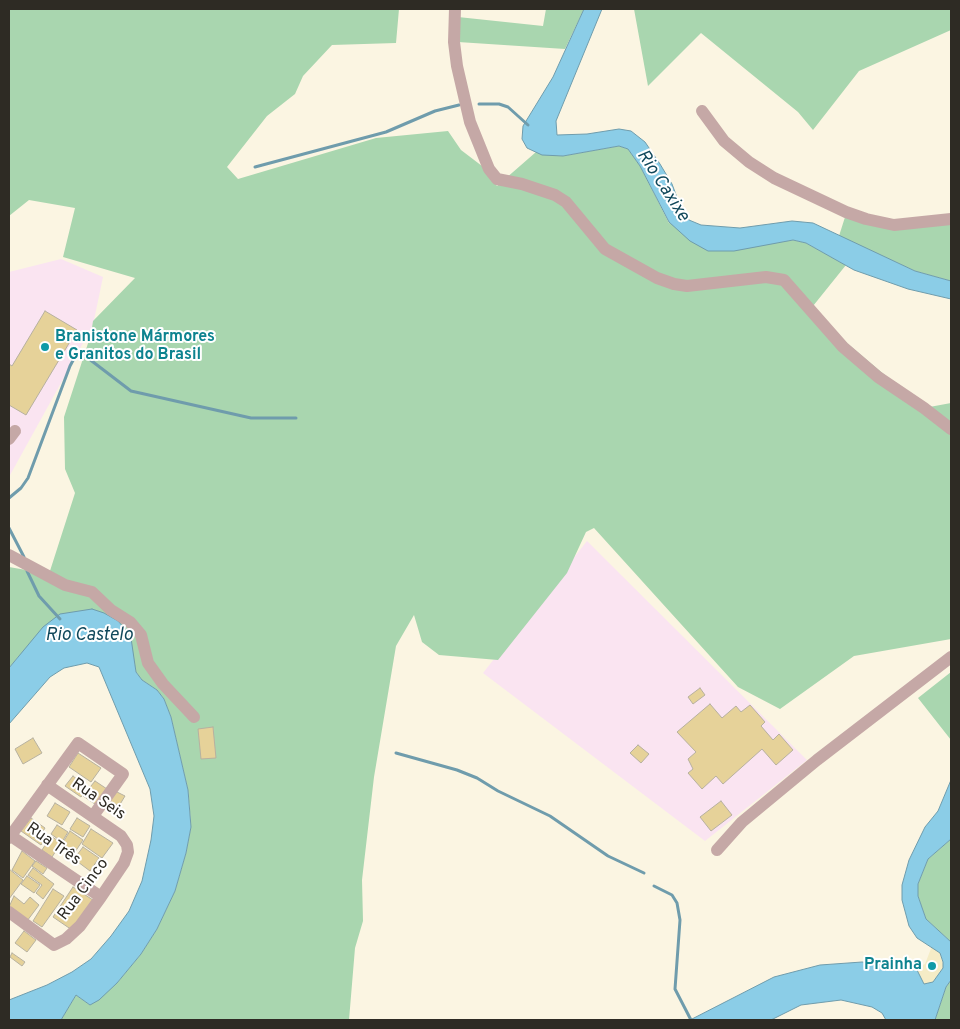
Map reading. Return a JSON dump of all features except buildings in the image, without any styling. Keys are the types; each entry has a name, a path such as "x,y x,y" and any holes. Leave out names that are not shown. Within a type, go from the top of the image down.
{"street":[{"path":"455,9 454,42 456,58 470,122 489,169 497,179 522,184 566,202 606,249 657,278 674,284 687,286 766,277 784,280 844,347 878,377 951,429"},
{"path":"702,111 724,141 749,162 774,178 846,212 866,219 894,225 951,219"},
{"path":"9,555 65,585 92,592 111,610 130,622 141,636 148,663 163,684 194,718"},
{"path":"717,850 742,822 817,760 951,657"},
{"path":"10,837 78,743 123,774 93,816"},
{"name":"Rua Seis","path":"47,785 121,836 127,845"},
{"name":"Rua Três","path":"10,837 101,898"},
{"name":"Rua Cinco","path":"9,912 54,945 66,940 80,926 124,863 128,852 127,845"}],"shaded area":[{"name":"Branistone Mármores e Granitos do Brasil","path":"61,259 103,277 93,325 9,477 9,272"},
{"path":"587,541 807,760 705,841 483,673"}],"green space":[{"path":"9,9 399,9 396,43 332,45 303,76 295,94 267,116 227,167 238,179 376,138 448,131 461,150 482,166 497,186 536,152 563,156 619,146 628,149 640,166 669,223 772,243 793,240 806,243 846,265 809,311 924,408 951,403 951,639 854,656 780,709 738,687 594,528 586,532 567,573 498,660 439,655 422,642 414,615 396,646 374,777 362,880 363,921 355,948 349,1020 61,1020 76,995 90,1005 117,983 141,954 157,929 175,891 191,827 188,790 171,717 164,699 157,690 142,680 136,672 133,657 20,655 9,668 9,567 49,574 75,493 65,469 64,417 91,334 93,321 135,278 63,257 75,208 29,200 9,216"},
{"path":"546,9 584,9 565,49 458,42 458,17 543,26"},
{"path":"634,9 951,9 951,30 859,71 813,130 798,112 701,33 648,86"},
{"path":"846,214 880,226 951,223 951,281 915,271 839,236"},
{"path":"951,672 951,740 918,698"},
{"path":"951,839 951,942 926,919 918,896 918,884 928,859"},
{"path":"951,980 951,1020 935,1020 946,987"}],"sand":[{"name":"Prainha","path":"932,946 940,953 944,968 933,982 924,984 917,970 914,969 925,964"}],"water":[{"name":"Rio Caxixe","path":"584,9 602,9 556,121 557,135 587,134 619,129 631,131 645,142 660,164 672,184 682,211 689,220 701,225 740,228 792,221 813,223 915,271 951,281 951,299 908,289 854,270 806,243 793,240 734,251 708,251 690,241 669,222 640,166 628,149 619,146 563,156 542,155 527,148 522,139 523,126 553,77"},
{"name":"Rio Castelo","path":"92,609 118,621 126,630 131,638 136,672 142,680 157,690 164,699 171,717 188,790 191,827 186,853 175,891 157,929 141,954 117,983 99,1000 90,1005 76,995 61,1020 9,1020 9,1000 47,985 72,972 91,959 111,936 129,911 142,881 151,840 154,816 150,789 99,667 87,663 64,668 50,677 9,724 9,668 43,627 60,614"},
{"path":"951,780 951,839 928,859 918,884 918,896 926,919 951,942 951,980 946,987 935,1020 886,1020 882,1013 872,1007 841,1000 801,1005 771,1020 690,1020 774,977 820,965 862,962 914,969 917,970 924,984 933,982 943,968 943,962 940,953 917,938 909,926 902,900 902,885 909,860 925,827 938,811"}],"waterway":[{"path":"479,104 499,104 508,107 528,125"},
{"path":"255,167 386,132 435,111 459,105"},
{"path":"9,498 21,488 28,478 70,366 77,353 80,352 131,391 251,418 296,418"},
{"path":"9,528 24,557"},
{"path":"27,571 39,596 60,619"},
{"path":"396,753 457,770 477,778 498,791 550,816 608,856 644,873"},
{"path":"654,886 672,895 677,903 680,920 675,989 691,1020"}],"place":[{"name":"Branistone Mármores e Granitos do Brasil","path":"45,347"},
{"name":"Prainha","path":"932,966"}]}
